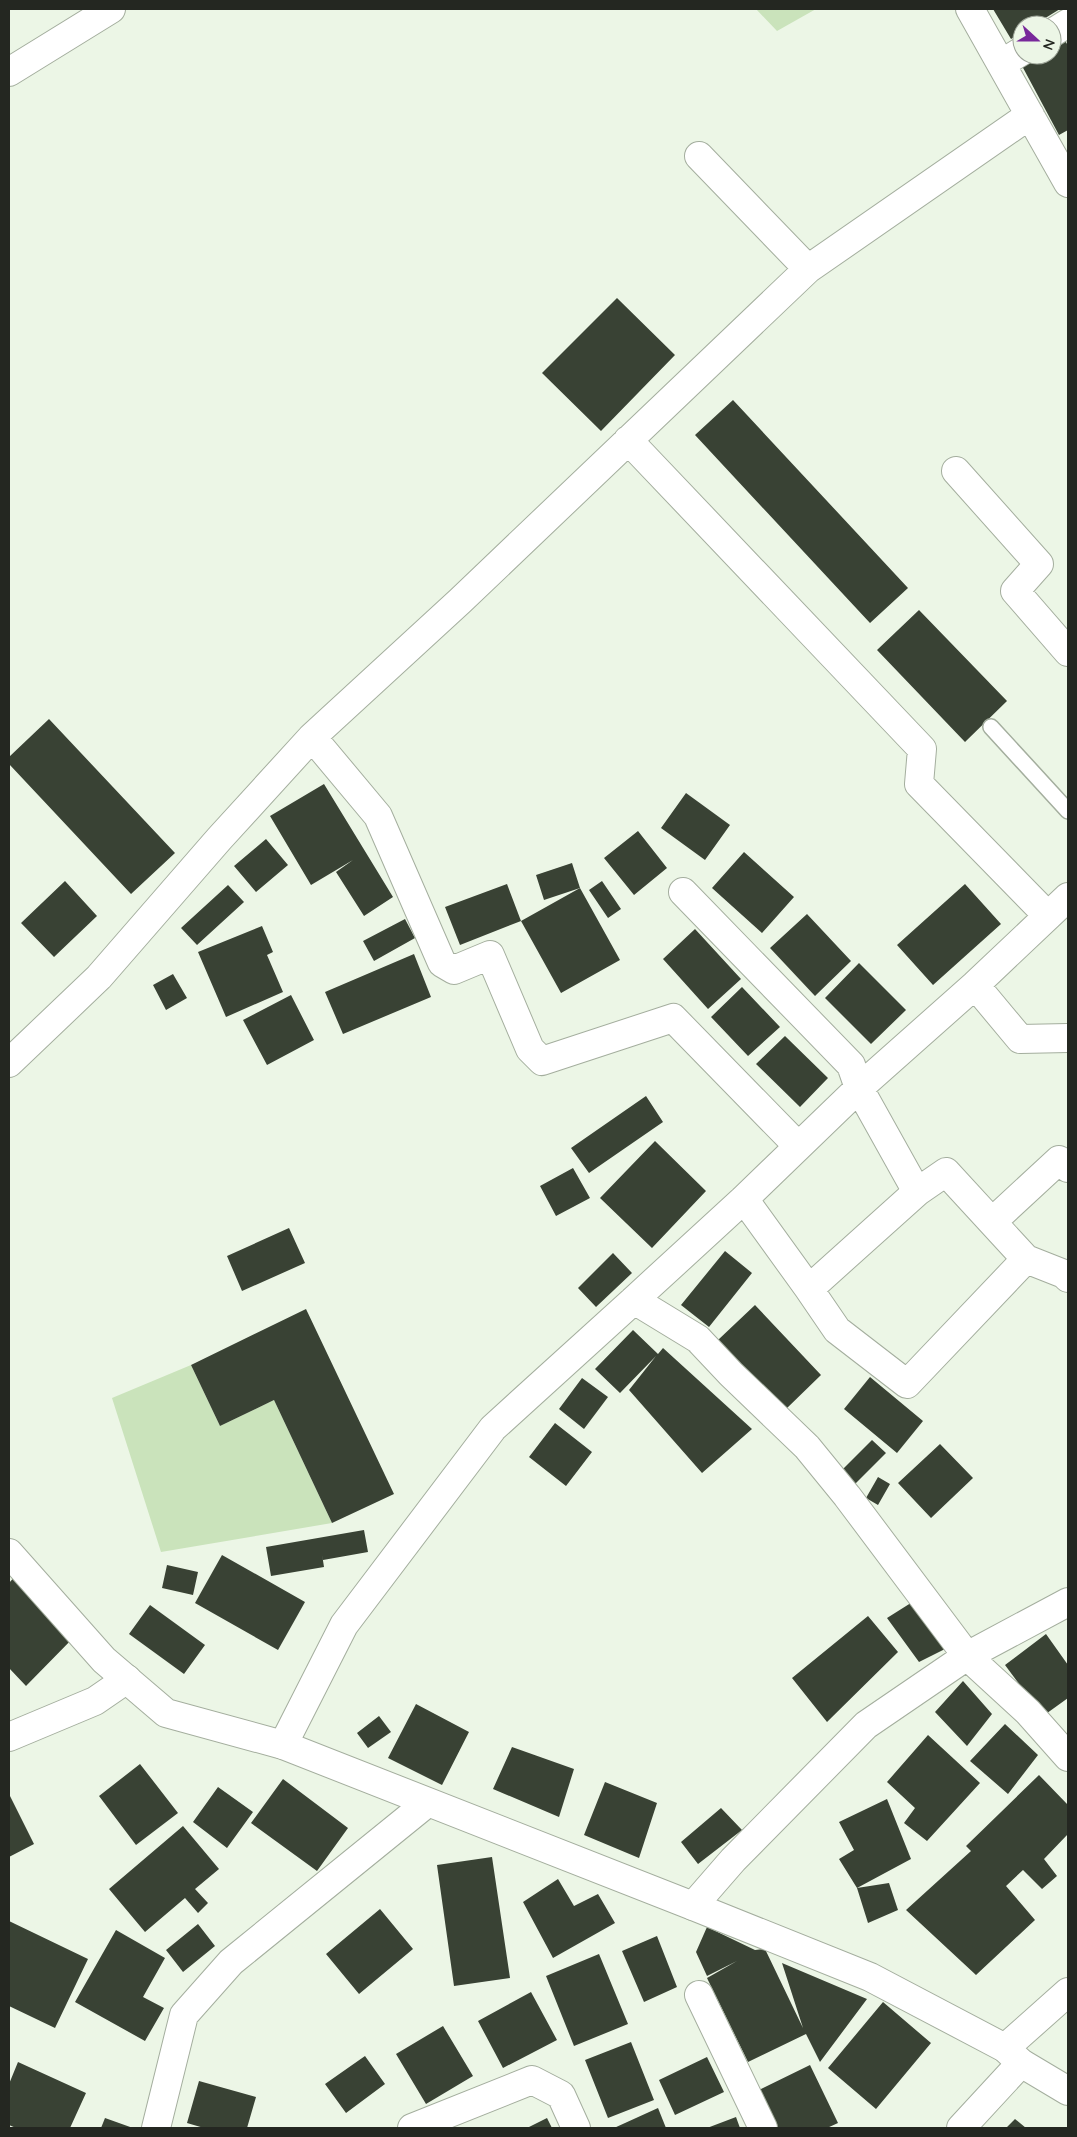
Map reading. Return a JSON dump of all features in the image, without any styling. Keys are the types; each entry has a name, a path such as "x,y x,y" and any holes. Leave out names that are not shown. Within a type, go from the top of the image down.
{"street":[{"path":"9,72 111,9"},
{"path":"970,9 1012,57"},
{"path":"1014,65 1030,115 1068,183"},
{"path":"9,1063 99,977 219,839 312,737 460,601 808,269 1030,115"},
{"path":"699,156 808,269"},
{"path":"628,440 922,749 919,784 1048,916"},
{"path":"956,471 1039,564 1015,591 1068,652"},
{"path":"312,737 378,816 442,962 454,970 490,955 530,1049 542,1061 673,1018 798,1146"},
{"path":"683,892 851,1065 859,1088 917,1192"},
{"path":"283,1745 344,1625 493,1428 744,1199 859,1088 1068,897"},
{"path":"975,984 1020,1039 1068,1038"},
{"path":"992,1222 1059,1160 1068,1168"},
{"path":"809,1289 917,1192 946,1172 1026,1259 1064,1274 1068,1278"},
{"path":"744,1199 836,1330 907,1384 1026,1259"},
{"path":"634,1300 698,1339 731,1374 807,1447 847,1496 967,1656 1028,1712 1068,1757"},
{"path":"9,1553 104,1660 166,1713 283,1745 870,1977 1013,2056 1068,2091"},
{"path":"693,1906 733,1860 866,1725 967,1656 1068,1602"},
{"path":"9,1737 95,1702 127,1679"},
{"path":"156,2128 184,2015 231,1962 428,1803"},
{"path":"961,2128 1013,2056 1068,1992"},
{"path":"699,1995 763,2128"},
{"path":"412,2128 532,2080 561,2096 576,2128"}],"lane":[{"path":"991,728 1068,811"}],"green space":[{"path":"756,9 816,9 777,31"},
{"path":"191,1365 220,1426 274,1400 332,1523 161,1552 112,1398"}],"building":[{"path":"993,9 1060,9 1050,15 1012,15 1011,39"},
{"path":"1065,40 1068,46 1068,130 1059,135 1022,65 1062,65 1062,42"},
{"path":"617,298 675,355 601,431 542,373"},
{"path":"733,400 908,588 870,623 695,435"},
{"path":"919,610 1007,701 965,742 877,650"},
{"path":"49,719 175,853 131,894 9,764 9,757"},
{"path":"324,784 393,897 364,916 336,872 353,860 311,885 270,816"},
{"path":"686,793 730,825 705,860 661,828"},
{"path":"638,831 667,868 634,895 604,858"},
{"path":"266,839 288,865 256,892 234,866"},
{"path":"744,852 794,897 762,933 712,888"},
{"path":"572,863 580,888 544,900 536,875"},
{"path":"65,881 97,916 54,957 21,923"},
{"path":"602,881 621,909 608,918 589,890"},
{"path":"507,884 521,921 460,945 445,907"},
{"path":"965,884 1001,924 933,985 897,945"},
{"path":"228,885 244,902 197,945 181,928"},
{"path":"580,888 620,960 561,993 521,921"},
{"path":"807,914 851,961 815,996 770,948"},
{"path":"405,919 415,938 374,961 363,941"},
{"path":"262,926 273,952 267,955 283,992 226,1017 198,952"},
{"path":"695,929 741,979 708,1009 663,959"},
{"path":"414,954 431,997 343,1034 325,992"},
{"path":"859,963 906,1010 871,1044 825,998"},
{"path":"173,974 187,998 166,1010 153,985"},
{"path":"742,987 780,1027 748,1056 711,1017"},
{"path":"291,995 314,1040 267,1065 243,1020"},
{"path":"785,1036 828,1078 800,1107 756,1064"},
{"path":"646,1096 663,1122 589,1173 571,1148"},
{"path":"655,1141 706,1191 652,1248 600,1198"},
{"path":"573,1168 590,1198 556,1216 540,1186"},
{"path":"289,1228 305,1263 242,1291 227,1256"},
{"path":"725,1251 752,1273 709,1327 681,1305"},
{"path":"613,1253 632,1273 596,1307 578,1288"},
{"path":"755,1305 821,1375 785,1410 718,1340"},
{"path":"306,1309 394,1494 332,1523 274,1400 220,1426 191,1365"},
{"path":"633,1330 658,1354 663,1348 752,1429 702,1473 629,1390 656,1356 620,1393 595,1369"},
{"path":"870,1377 923,1421 897,1453 844,1409"},
{"path":"582,1378 608,1397 584,1429 559,1409"},
{"path":"555,1423 592,1452 566,1486 529,1457"},
{"path":"872,1440 886,1453 855,1484 842,1470"},
{"path":"940,1444 973,1478 931,1518 898,1483"},
{"path":"878,1477 890,1484 878,1505 866,1498"},
{"path":"364,1530 368,1552 323,1560 322,1554 324,1567 271,1576 266,1547"},
{"path":"222,1555 305,1602 278,1650 195,1603"},
{"path":"167,1565 198,1572 193,1595 162,1588"},
{"path":"18,1573 78,1633 26,1686 9,1668 9,1583"},
{"path":"914,1601 947,1648 919,1662 887,1618"},
{"path":"150,1605 205,1645 184,1674 129,1634"},
{"path":"868,1616 898,1652 827,1722 792,1678"},
{"path":"1046,1634 1068,1665 1068,1698 1043,1716 1005,1665"},
{"path":"963,1681 992,1714 967,1746 935,1712"},
{"path":"416,1704 469,1732 442,1785 388,1758"},
{"path":"379,1716 391,1732 368,1748 357,1733"},
{"path":"1005,1724 1038,1755 1008,1794 970,1761"},
{"path":"928,1735 980,1783 927,1841 904,1823 915,1808 887,1782"},
{"path":"512,1747 574,1769 559,1817 493,1789"},
{"path":"140,1764 178,1813 136,1845 99,1796"},
{"path":"1039,1775 1068,1805 1068,1834 1044,1859 1057,1876 1042,1889 1023,1870 1006,1886 1035,1920 976,1975 906,1910 971,1851 966,1846"},
{"path":"283,1779 348,1828 317,1871 251,1823"},
{"path":"605,1782 657,1803 639,1858 584,1835"},
{"path":"218,1787 253,1812 227,1848 193,1822"},
{"path":"9,1794 34,1844 9,1857"},
{"path":"887,1799 911,1859 857,1888 839,1859 854,1850 839,1822"},
{"path":"721,1808 742,1830 698,1864 681,1842"},
{"path":"183,1826 219,1869 195,1889 208,1903 198,1913 185,1898 145,1932 109,1889"},
{"path":"492,1857 510,1978 454,1986 437,1865"},
{"path":"558,1879 574,1906 598,1894 615,1923 553,1958 523,1902"},
{"path":"889,1883 898,1910 868,1923 857,1888"},
{"path":"380,1909 413,1949 359,1994 326,1954"},
{"path":"9,1921 88,1959 55,2028 9,2006"},
{"path":"198,1924 215,1946 183,1972 166,1950"},
{"path":"707,1927 755,1950 765,1949 803,2028 782,1963 867,1999 820,2062 806,2034 748,2062 707,1978 737,1961 707,1976 696,1952"},
{"path":"116,1930 165,1958 143,1997 164,2008 145,2041 75,2002"},
{"path":"657,1936 677,1987 644,2002 622,1951"},
{"path":"599,1954 628,2024 574,2046 546,1976"},
{"path":"531,1992 557,2040 503,2068 478,2021"},
{"path":"883,2002 931,2043 876,2109 828,2068"},
{"path":"443,2026 473,2076 426,2104 396,2054"},
{"path":"631,2042 654,2100 608,2118 585,2060"},
{"path":"365,2056 385,2084 346,2113 325,2084"},
{"path":"707,2057 724,2092 675,2115 659,2080"},
{"path":"18,2062 86,2093 70,2128 16,2128 9,2125 9,2084"},
{"path":"810,2065 838,2123 827,2128 778,2128 759,2090"},
{"path":"199,2081 256,2097 247,2128 204,2128 187,2123"},
{"path":"658,2108 666,2128 614,2128"},
{"path":"736,2117 740,2128 707,2128"},
{"path":"105,2118 133,2128 101,2128"},
{"path":"547,2118 552,2128 527,2128"},
{"path":"1015,2119 1026,2128 1006,2128"}]}
